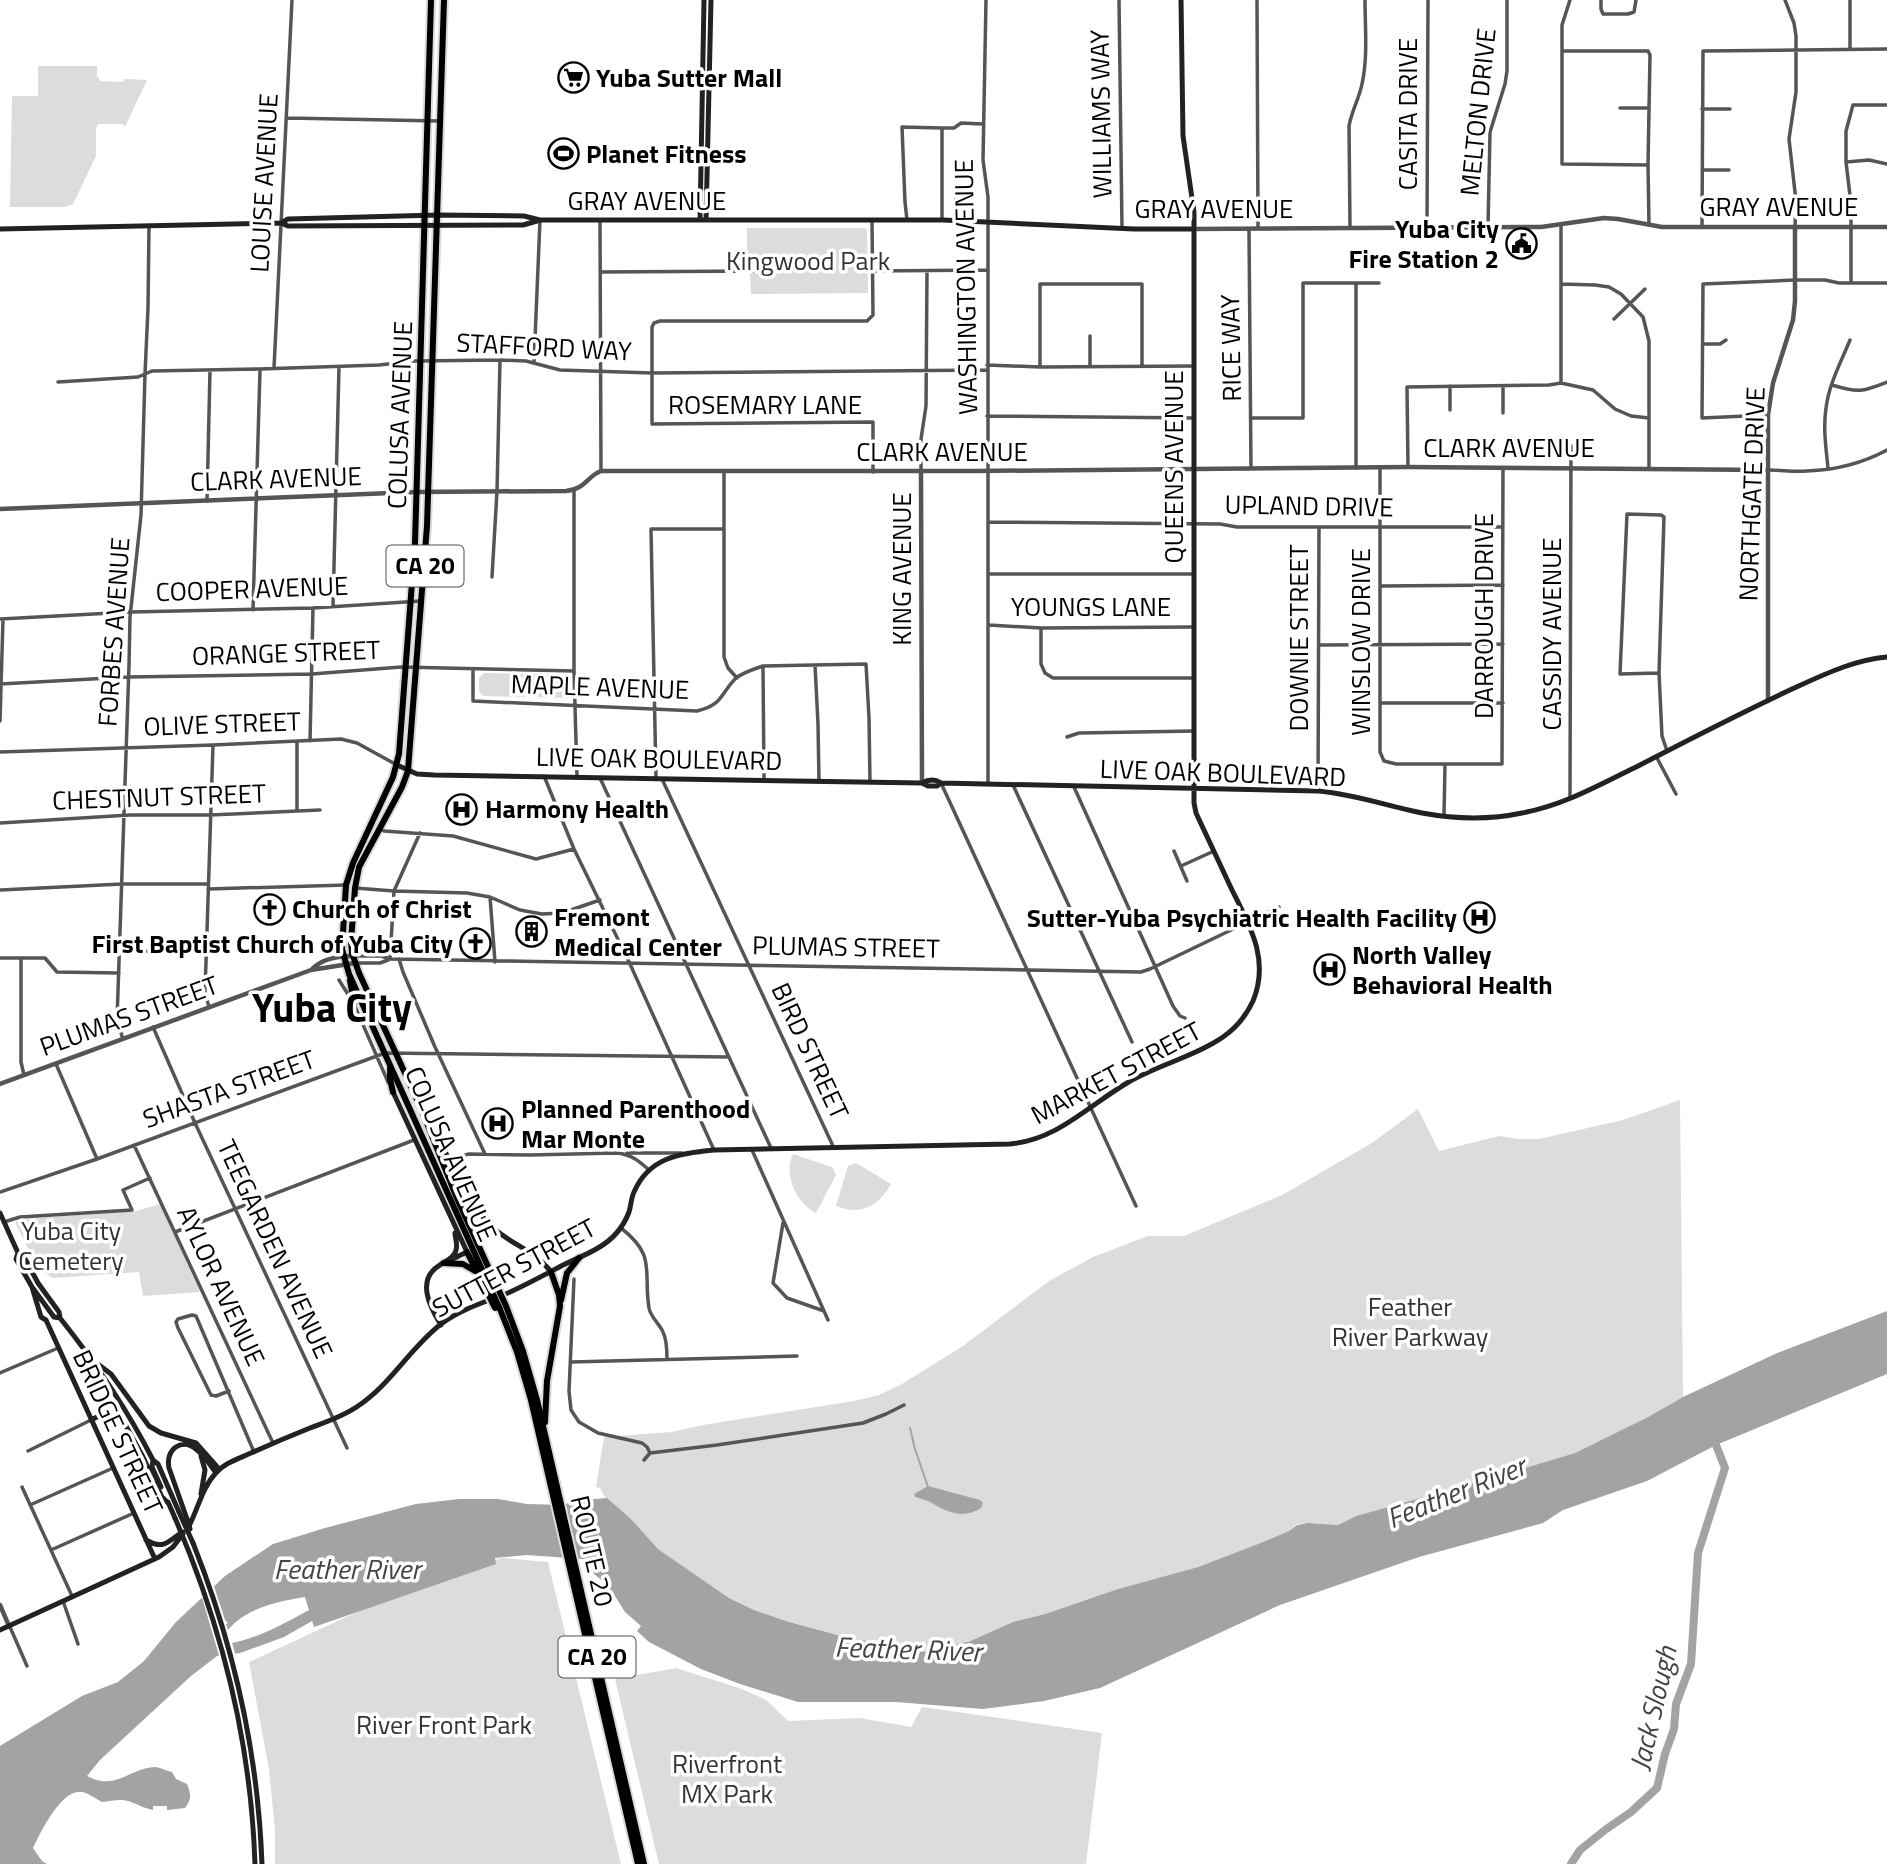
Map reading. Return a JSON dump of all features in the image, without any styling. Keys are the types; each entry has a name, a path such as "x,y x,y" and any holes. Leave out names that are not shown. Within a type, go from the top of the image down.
{"highway":[{"name":"COLUSA AVENUE","path":"431,0 412,601 397,765 352,865 346,885 342,930 344,960 381,1054 391,1066 528,1364 547,1442 546,1451"},
{"name":"COLUSA AVENUE","path":"444,0 428,492 408,771 360,863 355,888 351,941 354,959 420,1106 490,1285"},
{"path":"374,818 379,829"},
{"path":"349,974 354,1004"},
{"path":"391,1066 393,1092"},
{"path":"467,1252 477,1271 490,1285"},
{"path":"547,1442 546,1391 559,1306 568,1273 579,1258"},
{"path":"444,1263 463,1264 477,1271"},
{"path":"551,1272 557,1288 559,1306"},
{"name":"COLUSA AVENUE","path":"501,1309 513,1339 546,1451"},
{"name":"ROUTE 20","path":"546,1451 638,1864"},
{"name":"ROUTE 20","path":"546,1451 644,1864"}],"main road":[{"path":"703,220 704,0"},
{"path":"703,220 711,0"},
{"name":"QUEENS AVENUE","path":"1181,0 1183,136 1194,212 1194,803 1196,813 1248,922"},
{"name":"GRAY AVENUE","path":"281,223 288,219 438,215 524,216 540,220 970,220 1194,229"},
{"name":"GRAY AVENUE","path":"0,229 281,223 288,226 523,225 540,220"},
{"name":"LIVE OAK BOULEVARD","path":"397,765 417,774 434,775 1318,791 1351,795 1444,816 1504,816 1534,811 1570,799 1837,669 1856,662 1887,657"},
{"name":"MARKET STREET","path":"649,1170 675,1155 714,1150 1023,1142 1049,1135 1127,1083 1222,1038 1239,1023 1251,1005 1260,975 1258,948 1248,922"},
{"name":"COLUSA AVENUE","path":"393,1092 467,1252"},
{"path":"420,1106 488,1223 534,1254 551,1272"},
{"name":"SUTTER STREET","path":"217,1471 230,1462 357,1407 373,1395 440,1325 468,1308 510,1292 601,1247 621,1228 634,1192 649,1170"},
{"name":"BRIDGE STREET","path":"0,1213 18,1253 23,1255 38,1283 59,1312 60,1318 118,1397 153,1460 158,1464 179,1512"},
{"path":"444,1263 456,1250 453,1224"},
{"path":"440,1325 428,1299 426,1287 429,1274 437,1266 467,1252"},
{"name":"BRIDGE STREET","path":"18,1253 16,1259 32,1287 54,1317 60,1318"},
{"name":"BRIDGE STREET","path":"32,1287 41,1317 46,1320 155,1559"},
{"path":"94,1362 111,1374 149,1426 161,1433 196,1443 217,1471"},
{"path":"90,1420 109,1413 121,1417 162,1497 168,1503"},
{"path":"217,1471 193,1447 183,1445 173,1450 168,1457 179,1512 235,1696 249,1778 255,1864"},
{"path":"200,1453 205,1470 200,1501"},
{"name":"BRIDGE STREET","path":"153,1460 152,1467 168,1503 179,1512"},
{"path":"0,1630 172,1549 186,1530 206,1487 217,1471"},
{"path":"179,1512 204,1571 246,1714 256,1777 262,1864"},
{"path":"146,1540 163,1545 186,1530"}],"street":[{"name":"LOUISE AVENUE","path":"274,369 292,0"},
{"name":"WASHINGTON AVENUE","path":"986,0 983,160 988,197 988,784"},
{"name":"WILLIAMS WAY","path":"1119,0 1122,228"},
{"path":"1257,0 1258,228"},
{"path":"1350,228 1349,127 1364,74 1365,0"},
{"name":"CASITA DRIVE","path":"1427,228 1428,0"},
{"name":"MELTON DRIVE","path":"1488,228 1490,132 1507,71 1507,0"},
{"path":"1570,0 1562,25 1562,164 1648,165"},
{"path":"1601,0 1603,14 1633,13 1636,0"},
{"name":"NORTHGATE DRIVE","path":"1768,701 1768,415 1773,383 1793,320 1795,280 1796,201 1789,139 1796,92 1796,50 1794,23 1785,0"},
{"path":"1850,0 1850,49"},
{"path":"1702,226 1703,51 1887,49"},
{"path":"1562,51 1648,51 1649,225"},
{"path":"1851,283 1851,204 1846,162 1846,131 1853,105 1887,105"},
{"path":"1620,108 1649,108"},
{"path":"1703,109 1730,109"},
{"path":"287,118 440,122"},
{"path":"907,219 902,127 954,128 961,122 984,124"},
{"path":"942,128 942,220"},
{"path":"1846,162 1869,160 1887,164"},
{"path":"1703,170 1729,170"},
{"path":"955,220 956,193 971,193 970,220"},
{"name":"GRAY AVENUE","path":"1194,229 1541,227 1604,218 1668,227 1887,227"},
{"path":"534,363 540,220"},
{"path":"577,777 574,490 601,471 600,220"},
{"path":"652,373 652,327 660,321 867,321 873,315 872,220"},
{"path":"1561,225 1561,383"},
{"name":"FORBES AVENUE","path":"123,1039 117,1021 128,677 141,503 149,308 149,226"},
{"name":"RICE WAY","path":"1248,228 1251,468"},
{"path":"874,271 987,270"},
{"path":"600,272 755,271"},
{"name":"KING AVENUE","path":"922,783 921,439 926,406 927,271"},
{"path":"1768,415 1702,418 1703,284 1795,280 1887,283"},
{"path":"1251,418 1303,418 1303,283 1379,283"},
{"path":"1356,283 1356,468"},
{"path":"1040,367 1040,284 1142,284 1142,366"},
{"path":"1561,285 1595,285 1609,288 1621,294 1643,317 1649,341 1649,468"},
{"path":"1614,319 1645,289"},
{"path":"1090,336 1090,366"},
{"path":"1703,344 1720,344 1726,340"},
{"path":"1828,468 1826,408 1831,385 1850,340"},
{"path":"492,577 500,360"},
{"name":"STAFFORD WAY","path":"58,382 138,377 152,371 274,369 421,361 526,361 560,370 652,373 1194,366"},
{"path":"333,606 339,366"},
{"path":"207,501 210,369"},
{"path":"253,610 260,369"},
{"name":"ROSEMARY LANE","path":"652,373 652,424 873,422 873,472"},
{"path":"1831,385 1851,391 1865,391 1887,382"},
{"path":"1408,467 1407,387 1561,383 1593,390 1615,409 1631,416 1649,418"},
{"path":"1450,386 1450,410"},
{"path":"1503,386 1503,413"},
{"path":"988,416 1194,418"},
{"name":"CASSIDY AVENUE","path":"1570,799 1571,446"},
{"name":"CLARK AVENUE","path":"601,471 921,472 1408,467 1806,471 1850,465 1887,450"},
{"name":"DARROUGH DRIVE","path":"1445,764 1502,764 1503,467"},
{"name":"WINSLOW DRIVE","path":"1380,468 1380,752 1384,761 1396,764 1445,764"},
{"path":"724,472 724,657 737,678"},
{"name":"CLARK AVENUE","path":"0,509 416,492 574,490"},
{"path":"1659,673 1620,674 1627,514 1664,517 1659,673 1662,736 1667,751"},
{"name":"UPLAND DRIVE","path":"988,522 1221,524 1237,527 1503,527"},
{"name":"DOWNIE STREET","path":"1318,791 1319,527"},
{"name":"BIRD STREET","path":"723,529 651,529 659,778 834,1148"},
{"path":"988,574 1193,574"},
{"path":"1381,586 1503,585"},
{"name":"COOPER AVENUE","path":"1,619 131,612 313,608 422,601"},
{"path":"310,741 313,608"},
{"path":"0,721 1,619"},
{"name":"YOUNGS LANE","path":"989,625 1041,628 1193,627"},
{"path":"1041,628 1041,664 1045,673 1053,678 1193,678"},
{"path":"1318,645 1503,644"},
{"name":"MAPLE AVENUE","path":"473,670 473,701 697,711 707,709 723,696 737,678 763,666 866,664 870,782"},
{"path":"815,665 819,781"},
{"path":"763,666 764,780"},
{"name":"ORANGE STREET","path":"0,684 128,677 312,674 406,667 575,671"},
{"path":"1380,703 1503,703"},
{"path":"1067,737 1079,733 1194,731"},
{"name":"OLIVE STREET","path":"0,752 349,740 397,765"},
{"path":"297,742 297,811"},
{"path":"209,1007 205,993 213,745"},
{"path":"1656,756 1676,794"},
{"path":"1444,816 1445,764"},
{"path":"544,776 714,1150"},
{"path":"600,778 772,1150"},
{"path":"941,783 1136,1206"},
{"path":"1013,785 1132,1042"},
{"path":"1074,787 1173,1006 1180,1016 1185,1018"},
{"name":"CHESTNUT STREET","path":"0,823 124,815 320,810"},
{"path":"379,829 453,836 536,859 575,849"},
{"path":"390,960 394,891 420,833"},
{"path":"1181,866 1214,850"},
{"path":"1174,851 1188,881"},
{"path":"0,890 122,884 208,887 346,885"},
{"path":"355,888 467,893 490,897 520,910 542,914 562,913 600,900"},
{"path":"490,897 495,962"},
{"name":"PLUMAS STREET","path":"0,1084 344,960 381,956 390,960 1141,972 1279,907"},
{"path":"120,953 206,948"},
{"path":"0,958 45,958 57,972 119,973"},
{"path":"21,958 21,1062 24,1075"},
{"path":"398,959 485,1154"},
{"name":"COLUSA AVENUE","path":"339,980 381,1054 393,1092"},
{"name":"TEEGARDEN AVENUE","path":"153,1027 195,1124 347,1448"},
{"name":"SHASTA STREET","path":"0,1192 195,1124 381,1054 395,1052 729,1057"},
{"path":"56,1064 97,1159"},
{"path":"175,1232 414,1140"},
{"name":"AYLOR AVENUE","path":"134,1145 273,1443"},
{"path":"752,1150 828,1320"},
{"name":"MARKET STREET","path":"616,1153 634,1158 649,1170"},
{"name":"MARKET STREET","path":"449,1159 485,1154 688,1153"},
{"path":"4,1222 20,1217 132,1210 123,1190 150,1178"},
{"path":"784,1221 773,1283 787,1298 824,1311"},
{"path":"621,1228 632,1236 647,1260 649,1309 664,1333 667,1360"},
{"path":"574,1279 569,1391 571,1410 579,1422 598,1433 642,1443 650,1453"},
{"path":"229,1391 211,1395 178,1328 178,1319 191,1315 196,1317 229,1391 254,1452"},
{"path":"0,1373 58,1348"},
{"path":"571,1362 797,1356"},
{"path":"644,1460 650,1453 863,1423 904,1405"},
{"path":"28,1451 90,1420"},
{"path":"30,1505 113,1468"},
{"path":"22,1487 72,1596"},
{"path":"51,1550 134,1513"},
{"path":"63,1601 78,1644"},
{"path":"0,1605 27,1666"}],"green space":[{"path":"38,66 97,66 97,77 100,81 147,80 125,127 123,124 98,124 96,156 73,204 65,207 10,207 12,96 38,96"},
{"name":"Kingwood Park","path":"747,228 865,228 868,293 751,294 747,266"},
{"path":"484,673 568,675 571,680 571,693 567,698 483,696 479,691 479,678"},
{"name":"Feather River Parkway","path":"1680,1100 1683,1397 1575,1453 1356,1516 1338,1525 1297,1524 1289,1531 1198,1567 1013,1622 968,1642 924,1652 841,1636 789,1622 729,1598 658,1549 632,1520 604,1496 600,1488 596,1487 604,1437 671,1432 879,1395 963,1346 1049,1281 1093,1257 1148,1236 1184,1236 1282,1195 1372,1143 1418,1109 1439,1151 1499,1136 1539,1139 1623,1120"},
{"path":"793,1154 832,1167 836,1175 816,1213 803,1202 793,1187 790,1162"},
{"path":"856,1163 891,1184 881,1198 868,1207 853,1210 836,1206 848,1166"},
{"name":"Yuba City Cemetery","path":"160,1204 200,1292 143,1296 139,1272 53,1278 38,1269 15,1222 21,1219 136,1211"},
{"name":"River Front Park","path":"501,1558 548,1562 621,1864 275,1864 275,1830 269,1769 249,1662 400,1592"},
{"name":"Riverfront MX Park","path":"676,1668 742,1689 766,1700 788,1721 860,1718 911,1727 922,1707 1102,1733 1086,1864 659,1864 615,1679"}],"water":[{"name":"Feather River","path":"1887,1311 1887,1374 1716,1445 1647,1481 1563,1510 1543,1523 1419,1557 1280,1605 1100,1688 1044,1701 983,1709 896,1702 798,1702 701,1669 649,1642 637,1631 641,1626 625,1612 613,1593 583,1559 527,1555 495,1558 496,1564 314,1627 312,1621 284,1637 240,1653 217,1656 191,1676 100,1760 87,1776 106,1781 147,1768 156,1767 172,1772 176,1779 187,1784 190,1799 185,1808 167,1810 167,1806 153,1806 153,1810 127,1801 102,1802 82,1792 74,1793 59,1804 33,1848 47,1864 0,1864 0,1746 82,1696 118,1682 144,1661 176,1622 225,1576 273,1544 325,1528 416,1504 459,1499 498,1499 527,1504 564,1505 572,1501 607,1498 632,1520 658,1549 729,1598 789,1622 841,1636 924,1652 968,1642 1013,1622 1198,1567 1289,1531 1297,1525 1338,1525 1356,1516 1575,1453 1683,1397 1775,1354","holes":["305,1597 309,1610 249,1639 227,1644 223,1637 239,1620 270,1604"]},
{"path":"928,1486 983,1503 981,1508 968,1513 950,1512 915,1497 914,1494"}],"pier":[{"path":"213,1583 228,1623 229,1633 226,1638 231,1639 236,1657 220,1659 201,1594"}],"waterway":[{"path":"910,1428 928,1487"},
{"name":"Jack Slough","path":"1571,1864 1580,1850 1631,1812 1657,1788 1674,1729 1676,1704 1691,1664 1698,1553 1725,1468 1716,1445"}],"place":[{"name":"Yuba Sutter Mall","path":"573,78"},
{"name":"Planet Fitness","path":"563,154"},
{"name":"Yuba City Fire Station 2","path":"1522,244"},
{"name":"Harmony Health","path":"462,809"},
{"name":"Church of Christ","path":"269,909"},
{"name":"Sutter-Yuba Psychiatric Health Facility","path":"1480,918"},
{"name":"Fremont Medical Center","path":"531,932"},
{"name":"First Baptist Church of Yuba City","path":"476,944"},
{"name":"North Valley Behavioral Health","path":"1329,970"},
{"name":"Planned Parenthood Mar Monte","path":"498,1124"}],"district":[{"name":"Yuba City","path":"332,1008"}]}
